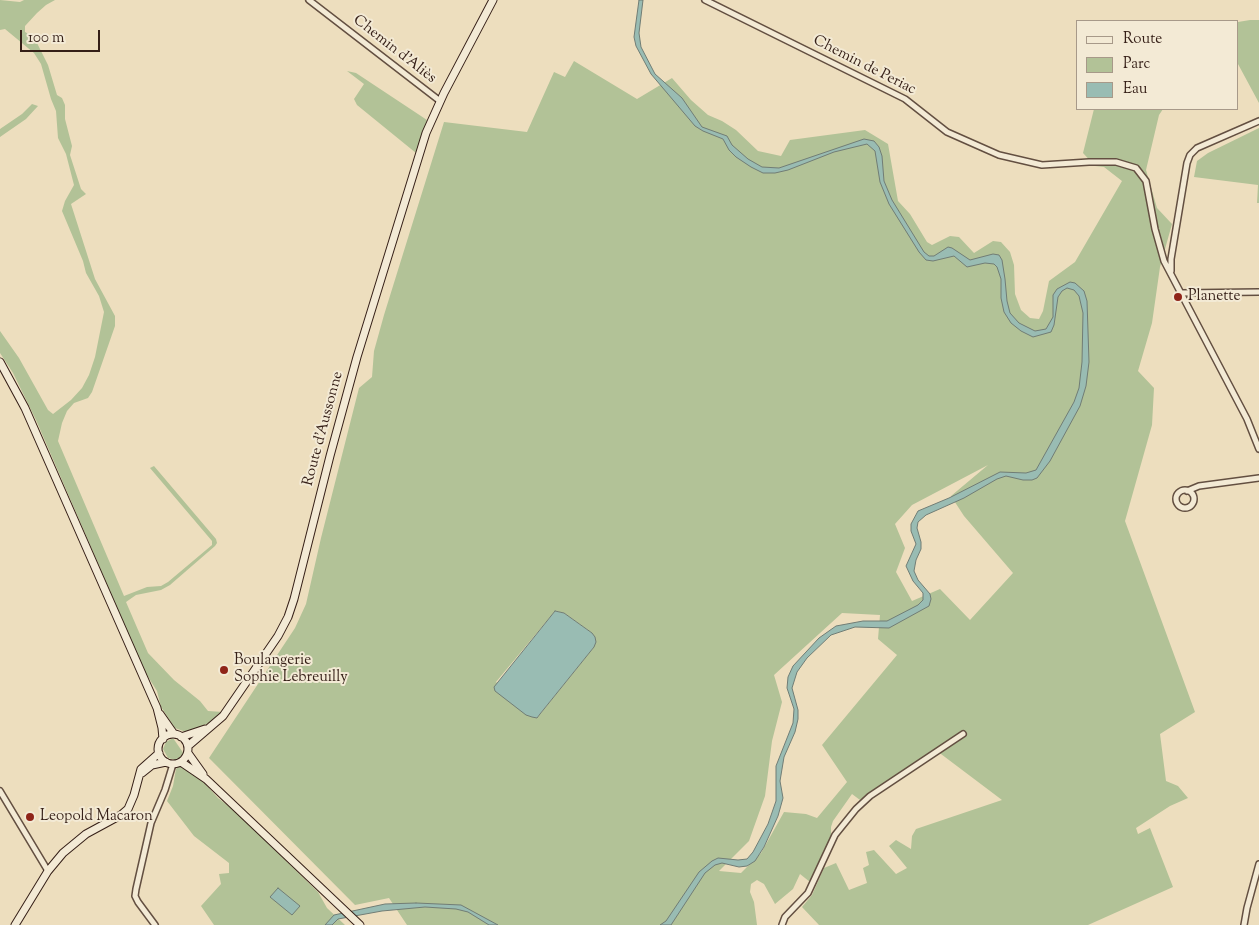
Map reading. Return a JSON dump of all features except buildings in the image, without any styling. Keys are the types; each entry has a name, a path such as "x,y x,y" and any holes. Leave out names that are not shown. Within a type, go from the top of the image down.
{"main road":[{"name":"Route d'Aussonne","path":"188,750 223,716 278,636 288,617 357,357 431,122 492,0"},
{"path":"0,362 15,386 29,417 156,708 163,739"},
{"path":"156,708 188,750 206,779"},
{"name":"Route d'Aussonne","path":"178,736 213,726"},
{"path":"169,763 159,753 158,748 163,739 168,735 178,736"},
{"path":"181,762 188,750"},
{"path":"15,925 55,861 73,843 128,809 134,795 138,777 144,765 159,753"},
{"path":"138,777 152,765 181,762 206,779 358,923"}],"street":[{"name":"Chemin d'Aliès","path":"310,0 440,102"},
{"name":"Chemin de Periac","path":"705,0 905,99 948,132 999,155 1042,165 1116,162 1136,168 1146,181 1155,229 1164,261 1247,419 1259,449"},
{"path":"1171,272 1171,259 1187,163 1190,155 1197,148 1259,121"},
{"path":"1181,293 1259,292"},
{"path":"1187,491 1199,486 1259,478"},
{"path":"782,925 785,917 808,893 835,835 856,809 870,796 963,734"},
{"path":"155,925 135,896 151,823 165,790 169,763"},
{"path":"0,791 48,871"},
{"path":"1244,925 1259,864"}],"green space":[{"path":"0,0 20,2 24,0 55,0 37,13 25,26 25,32 34,37 48,65 57,95 62,98 65,105 65,119 72,146 70,155 81,189 86,194 71,204 95,279 115,316 115,326 92,392 88,398 74,403 67,411 58,441 124,596 147,587 161,586 168,582 212,545 212,541 150,468 154,466 216,539 217,543 215,546 170,585 161,590 136,595 126,602 148,653 174,680 200,701 208,711 223,712 214,720 193,731 183,731 175,728 161,707 157,691 145,672 36,420 13,373 0,353 0,331 19,358 48,410 53,414 71,400 82,388 89,375 95,357 104,312 99,296 86,273 83,261 62,211 74,185 66,154 58,138 56,111 41,64 34,53 5,29 0,30"},
{"path":"1259,20 1259,103 1239,66 1239,22"},
{"path":"574,61 637,99 672,78 691,100 708,115 736,130 758,151 781,156 790,140 865,130 888,144 898,201 910,214 927,242 932,245 950,236 959,237 974,253 993,241 1001,242 1010,252 1014,265 1015,294 1021,310 1030,318 1039,319 1043,311 1049,281 1075,262 1122,181 1104,167 1095,166 1083,153 1094,110 1162,110 1159,115 1146,170 1157,208 1172,224 1160,267 1152,323 1138,371 1154,388 1152,425 1125,521 1195,712 1160,734 1166,781 1178,786 1188,798 1170,806 1136,828 1138,834 1150,828 1173,887 1088,925 819,925 802,907 812,895 824,868 836,863 849,890 867,883 863,868 869,865 866,852 874,850 896,874 907,868 889,846 896,840 911,849 912,836 916,829 1002,800 937,751 860,800 852,794 833,821 831,837 810,882 800,874 793,889 775,904 764,884 757,880 751,884 750,892 754,902 757,925 407,925 389,898 355,905 209,758 295,628 306,604 359,388 372,377 374,351 384,315 444,122 527,132 554,72 565,77","holes":["988,465 951,496 964,516 1013,573 970,620 940,589 912,601 896,572 905,548 895,524 912,505","555,611 564,613 592,633 594,647 537,718 496,682","842,613 880,615 878,639 897,655 822,745 847,782 817,818 806,814 784,812 761,853 741,873 719,871 749,841 765,796 772,741 782,702 774,675"]},
{"path":"347,71 356,73 427,120 416,153 357,105 354,99 364,84"},
{"path":"32,104 38,106 26,119 0,137 0,129 22,114"},
{"path":"1259,128 1259,203 1257,203 1258,185 1194,177 1197,161 1208,153"},
{"path":"173,738 184,754 176,760 168,758 163,749 166,742"},
{"path":"178,767 184,767 200,778 218,798 235,811 318,892 327,908 345,925 214,925 201,906 221,884 219,874 229,873 229,863 194,836 167,801"}],"water":[{"path":"639,0 643,0 639,33 641,47 655,74 682,98 702,127 727,136 732,145 748,159 762,167 779,168 864,139 874,141 879,147 882,156 884,181 892,200 924,252 929,256 934,256 948,247 970,260 993,254 999,255 1002,260 1010,313 1019,323 1035,331 1046,329 1053,317 1053,295 1057,289 1070,282 1075,283 1084,291 1087,301 1089,362 1086,386 1080,406 1050,461 1037,478 1023,480 1006,476 997,479 964,498 926,515 918,522 917,528 921,549 914,571 918,580 930,594 929,606 889,628 855,627 831,635 807,658 797,672 792,688 798,710 798,719 795,732 784,757 780,781 783,798 778,816 764,847 755,861 747,866 739,867 722,863 715,865 705,873 671,925 660,925 666,921 699,872 718,858 747,859 753,852 768,824 776,801 776,766 793,723 794,709 787,688 788,677 793,666 819,638 836,626 863,621 887,621 918,605 923,600 923,593 913,581 906,566 916,544 911,531 911,524 918,511 949,498 1000,472 1026,473 1036,470 1074,402 1079,388 1082,362 1083,313 1079,296 1074,290 1067,288 1058,297 1054,325 1051,332 1033,337 1011,323 1004,312 1001,298 1001,279 994,264 985,263 967,267 954,256 933,261 926,260 889,204 880,182 875,151 867,144 834,152 788,170 775,173 763,173 736,157 729,150 723,139 695,126 651,74 636,46 634,37"},
{"path":"555,611 564,613 592,633 596,642 537,718 526,715 495,691 494,687"},
{"path":"278,888 300,906 292,915 270,897"},
{"path":"385,904 461,905 498,925 489,925 468,912 456,909 425,907 382,911 338,919 332,925 325,925 334,915"}],"place":[{"name":"Planette","path":"1178,297"},
{"name":"Boulangerie Sophie Lebreuilly","path":"224,670"},
{"name":"Leopold Macaron","path":"30,817"}]}
